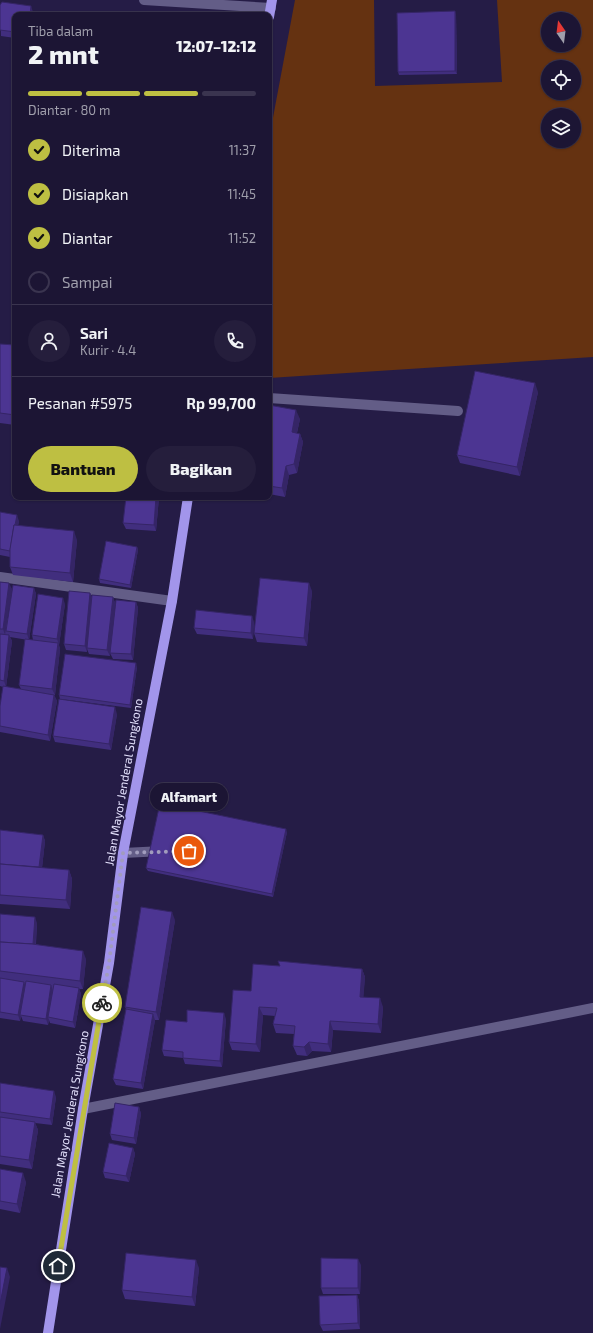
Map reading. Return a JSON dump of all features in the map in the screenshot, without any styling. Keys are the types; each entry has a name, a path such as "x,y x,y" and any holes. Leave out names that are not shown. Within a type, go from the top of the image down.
{"main road":[{"name":"Jalan Mayor Jenderal Sungkono","path":"48,1333 109,963 123,853 172,601 188,500"}],"street":[{"path":"144,0 271,8"},
{"path":"272,398 458,411"},
{"path":"0,577 172,601"},
{"path":"123,853 174,851"},
{"path":"84,1109 593,1008"}],"shaded area":[{"path":"295,0 374,0 375,86 502,82 497,0 593,0 593,357 272,378 272,123"}],"building":[{"path":"2,2 31,6 30,12 12,12 12,32 0,30 0,5"},
{"path":"455,11 455,71 398,72 397,13"},
{"path":"0,344 12,345 12,415 0,413"},
{"path":"475,371 535,383 517,467 457,455"},
{"path":"272,406 296,410 292,432 300,434 294,464 286,466 282,488 272,486"},
{"path":"126,500 156,500 154,525 123,523"},
{"path":"0,512 17,515 10,551 0,549"},
{"path":"14,525 74,531 70,573 10,567 10,549"},
{"path":"106,541 137,547 130,585 99,579"},
{"path":"260,578 309,583 304,638 254,633"},
{"path":"0,582 9,583 3,629 0,629"},
{"path":"13,585 34,588 27,634 6,631"},
{"path":"69,591 90,593 85,646 64,644"},
{"path":"38,594 63,598 57,639 32,635"},
{"path":"92,595 113,597 107,650 87,648"},
{"path":"116,600 136,602 131,654 110,653"},
{"path":"196,610 252,616 251,633 194,628"},
{"path":"0,634 9,635 4,681 0,680"},
{"path":"25,639 58,643 52,689 19,685"},
{"path":"65,654 136,663 130,705 59,695"},
{"path":"3,686 54,695 48,735 0,726 0,706"},
{"path":"59,699 115,707 109,744 53,736"},
{"path":"160,803 286,829 272,894 146,868"},
{"path":"0,830 43,835 39,867 0,864"},
{"path":"0,864 69,870 66,900 0,895"},
{"path":"141,907 172,912 156,1012 125,1007"},
{"path":"0,914 35,917 33,944 0,942"},
{"path":"0,942 32,944 83,951 80,981 0,971"},
{"path":"278,961 362,969 360,997 380,998 378,1024 330,1021 328,1044 309,1042 304,1047 293,1046 295,1026 273,1024 277,1008 259,1007 256,1044 229,1042 233,990 251,991 253,964 280,966"},
{"path":"0,978 24,982 18,1015 0,1012"},
{"path":"26,981 51,985 46,1019 20,1015"},
{"path":"54,984 79,988 73,1022 48,1017"},
{"path":"126,1009 153,1014 141,1083 113,1079"},
{"path":"187,1010 224,1013 220,1061 183,1058 183,1052 162,1050 166,1020 187,1022"},
{"path":"0,1083 54,1091 50,1119 0,1112"},
{"path":"115,1103 139,1107 134,1138 110,1134"},
{"path":"0,1117 35,1122 29,1160 0,1156"},
{"path":"109,1143 133,1148 126,1176 103,1172"},
{"path":"0,1169 23,1173 17,1204 0,1201"},
{"path":"126,1253 196,1260 192,1297 122,1290"},
{"path":"321,1258 358,1259 358,1288 321,1288"},
{"path":"0,1267 7,1268 0,1304"},
{"path":"357,1295 358,1323 320,1325 319,1296"}],"way so far":[{"path":"102,1003 109,963 123,853 189,851"}],"place":[{"name":"Alfamart","path":"189,851"}],"route":[{"path":"58,1266 102,1003"}]}
